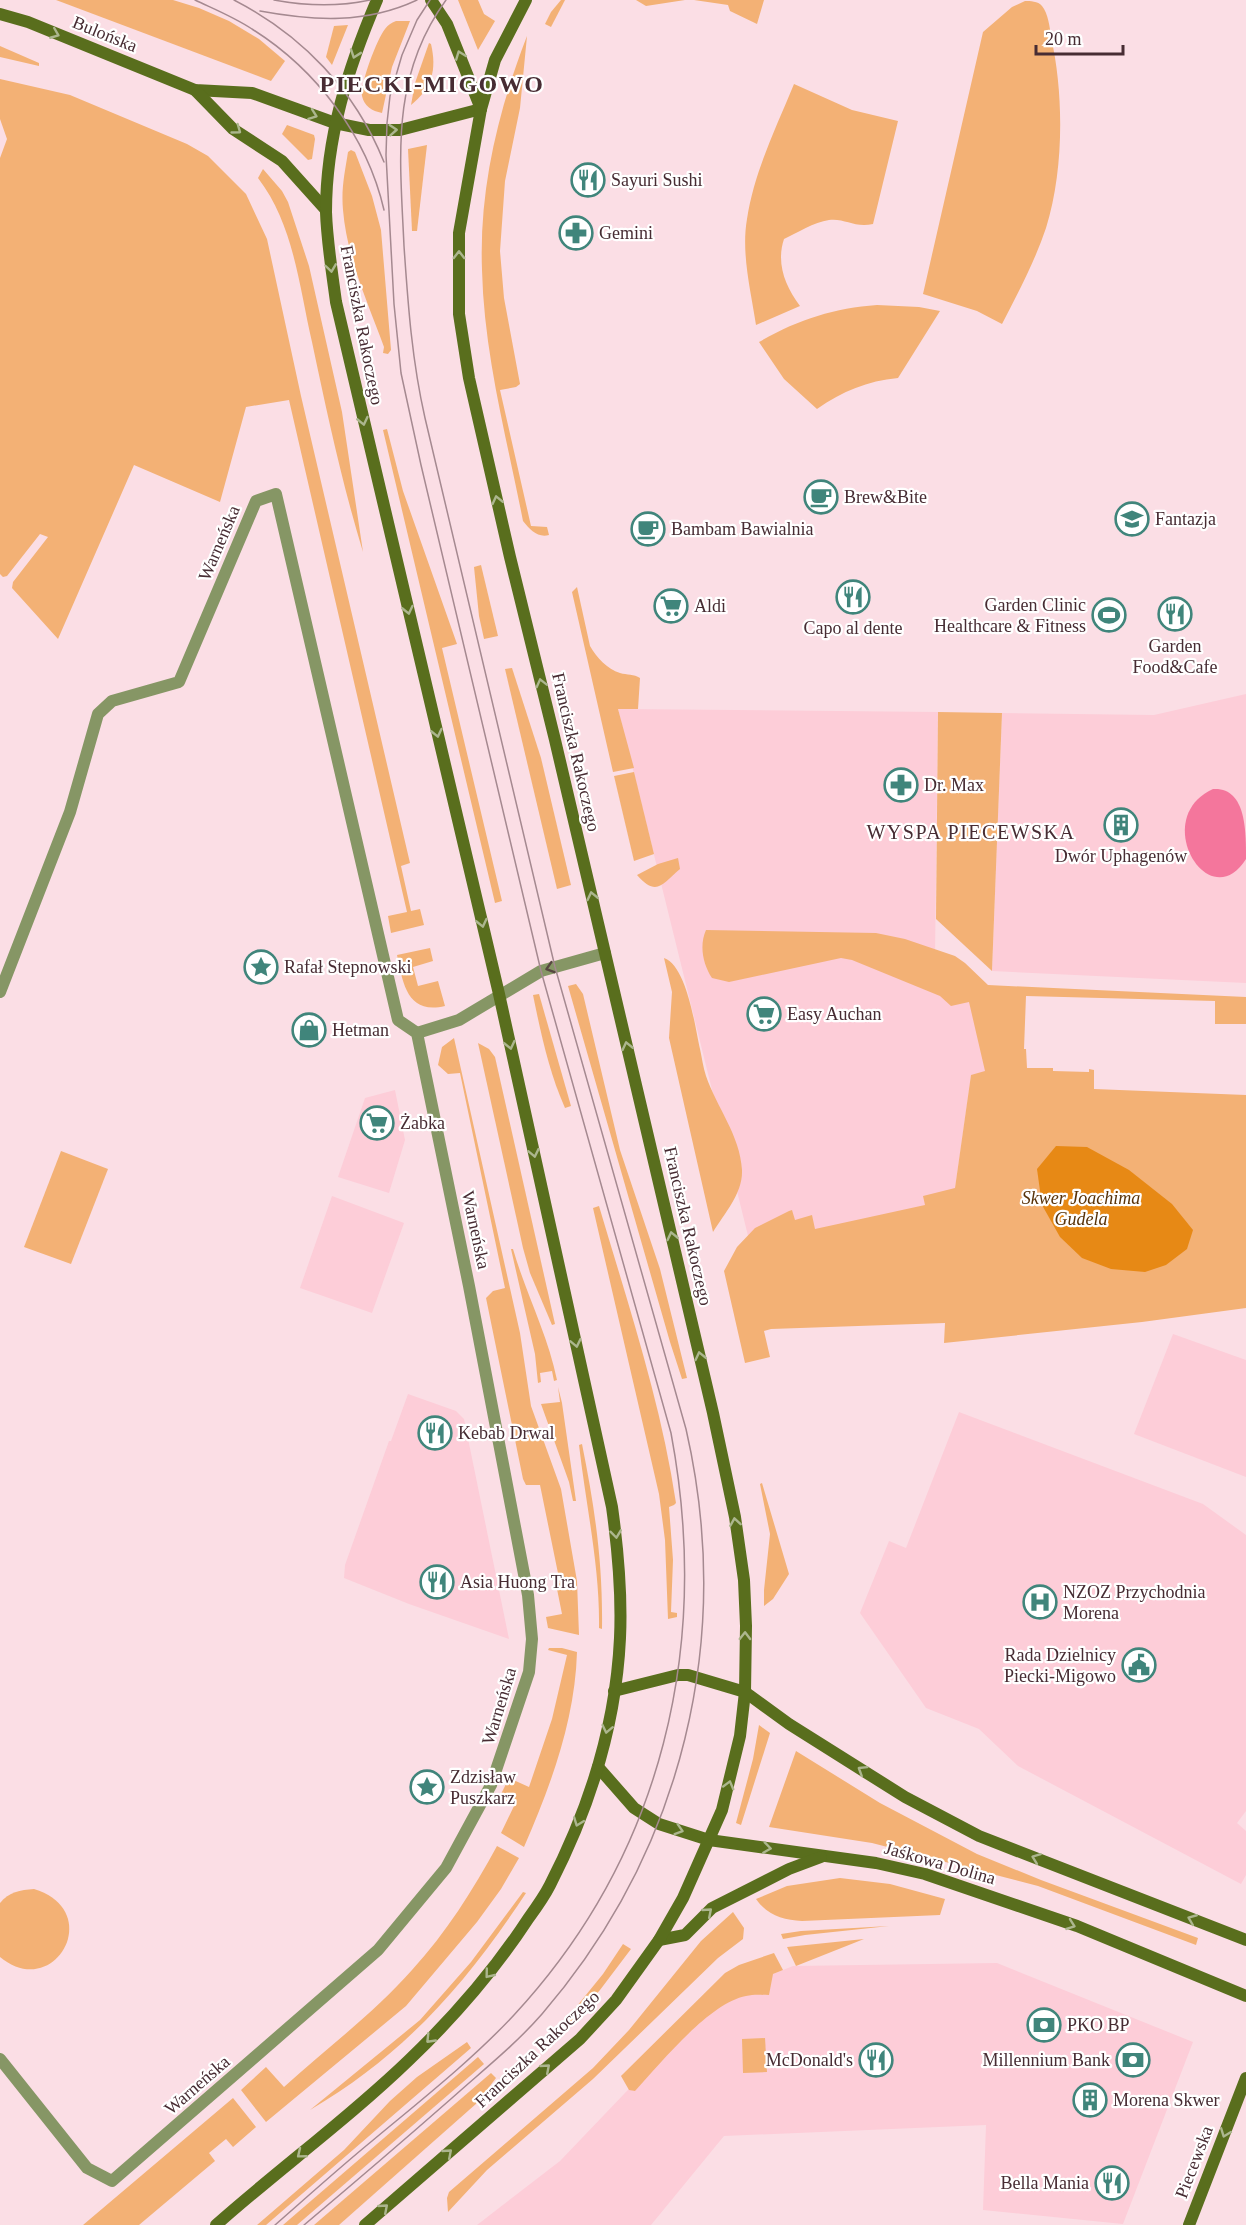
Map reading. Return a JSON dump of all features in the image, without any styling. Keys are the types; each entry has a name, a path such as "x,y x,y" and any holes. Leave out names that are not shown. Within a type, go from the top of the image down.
{"main road":[{"name":"Franciszka Rakoczego","path":"216,2225 346,2117 409,2061 471,1997 507,1951 550,1886 574,1832 598,1767 614,1691 621,1613 618,1550 612,1507 499,994 336,302 326,210 335,123 349,72 377,0"},
{"path":"335,123 369,130 393,131 481,109 447,24 431,0"},
{"name":"Franciszka Rakoczego","path":"365,2225 580,2039 616,2000 659,1940 683,1898 722,1810 740,1736 745,1692 744,1580 735,1517 713,1413 472,389 459,314 459,233 481,109 495,60 526,0"},
{"name":"Bulońska","path":"0,14 27,22 195,90 252,93 335,123"},
{"name":"Bulońska","path":"195,90 233,129 282,161 326,210"},
{"name":"Jaśkowa Dolina","path":"614,1691 678,1675 688,1675 745,1692 789,1724 905,1797 979,1836 1246,1940"},
{"name":"Jaśkowa Dolina","path":"598,1767 634,1808 650,1820 709,1840 876,1863 925,1874 1077,1926 1246,1996"},
{"path":"659,1940 685,1935 712,1908 731,1897 789,1869 824,1856"},
{"name":"Piecewska","path":"1189,2225 1246,2078"}],"street":[{"name":"Warneńska","path":"0,992 70,812 98,714 112,701 179,682 256,501 276,494 398,1020 417,1033 470,1286 528,1595 532,1639 529,1672 491,1785 446,1868 378,1950 112,2181 87,2168 0,2059"},
{"path":"417,1033 459,1020 499,994 541,971 605,953"}],"shaded area":[{"path":"1246,694 1246,983 992,971 1002,713 1154,715"},
{"path":"618,709 938,712 935,957 957,966 1013,1064 971,1076 954,1196 771,1329"},
{"path":"1213,789 1224,790 1238,803 1242,812 1246,848 1246,859 1231,874 1216,877 1202,870 1192,857 1186,839 1186,820 1195,803"},
{"path":"395,1090 405,1140 389,1193 338,1177 365,1098"},
{"path":"332,1196 404,1223 372,1313 300,1288"},
{"path":"1173,1334 1246,1360 1246,1477 1134,1434"},
{"path":"408,1394 456,1411 464,1419 509,1639 409,1604 344,1578 345,1565"},
{"path":"959,1412 1203,1504 1246,1535 1246,1811 1237,1823 1246,1831 1246,1875 1241,1884 1018,1766 979,1729 926,1708 860,1613 889,1541 906,1548"},
{"path":"997,1963 1193,2042 1123,2224 983,2210 986,2125 724,2136 651,2225 477,2225 560,2161 689,2026 773,1974 793,1966"}],"green space":[{"path":"56,0 173,0 229,21 259,39 285,61 271,81"},
{"path":"458,0 478,0 484,14 495,21 478,50"},
{"path":"561,0 565,0 551,27 545,24 551,12"},
{"path":"636,0 685,0 646,6"},
{"path":"694,0 764,0 757,24 730,11 728,5"},
{"path":"1025,1 1040,4 1048,21 1060,107 1059,158 1052,206 1042,240 1002,324 977,311 923,294 983,32 1012,7"},
{"path":"396,21 410,21 392,67 382,113 367,105 363,100 362,90 366,72 378,42 386,28"},
{"path":"348,25 332,65 326,57 334,26"},
{"path":"527,36 520,108 505,181 500,251 504,298 520,384 500,390 531,526 547,527 549,535 545,536 534,533 523,521 492,365 482,270 484,210 492,151 507,93"},
{"path":"429,43 433,53 431,78 424,92 411,105 415,83"},
{"path":"0,46 39,63 39,66 0,57"},
{"path":"0,79 70,95 187,144 208,156 246,194 267,239 301,396 410,863 401,866 411,911 420,909 424,925 391,933 388,916 407,912 289,400 246,407 220,502 134,465 58,639 12,588 13,582 48,537 40,534 7,576 3,577 0,574 0,158 7,139 0,119"},
{"path":"794,84 852,110 898,121 873,224 860,225 840,220 823,221 784,239 781,257 783,274 800,306 756,325 746,259 747,219 760,167"},
{"path":"287,125 314,135 312,159 308,160 282,134"},
{"path":"427,145 417,231 412,231 408,149"},
{"path":"351,150 355,152 372,196 381,230 391,350 388,354 383,353 384,347 359,280 345,228 343,187 348,152"},
{"path":"263,169 282,191 288,202 309,266 342,412 363,552 335,448 294,257 280,216 258,178"},
{"path":"877,305 919,307 940,311 898,378 856,388 817,409 784,379 759,342 787,327 816,316"},
{"path":"387,429 403,491 457,644 442,648 502,901 495,903 383,430"},
{"path":"481,565 498,636 484,639 474,567"},
{"path":"577,587 590,646 611,669 640,678 638,709 618,709 634,768 613,772 572,592"},
{"path":"512,668 541,758 571,885 557,889 505,669"},
{"path":"938,712 1002,713 992,971 936,919"},
{"path":"634,772 654,854 634,861 614,776"},
{"path":"678,858 680,869 660,886 650,886 637,875 658,864"},
{"name":"Skwer Joachima Gudela","path":"706,930 876,933 905,939 955,956 988,985 1246,997 1246,1024 1215,1024 1215,1001 1026,996 1024,1049 1026,1049 1027,1068 1053,1068 1053,1071 1089,1072 1089,1069 1094,1070 1094,1089 1246,1095 1246,1308 1142,1322 944,1343 945,1323 771,1329 764,1331 770,1357 745,1363 724,1271 737,1247 755,1228 792,1210 795,1220 812,1215 815,1229 925,1205 923,1196 955,1188 971,1075 985,1071 969,1002 951,1006 940,996 852,960 841,958 729,982 712,978 703,955"},
{"path":"430,948 433,961 413,967 418,986 438,981 445,1006 432,1008 422,1006 409,994 397,955"},
{"path":"664,958 672,963 679,972 689,998 706,1076 733,1133 740,1157 742,1178 740,1187 713,1232 669,1038 672,992"},
{"path":"576,984 583,994 620,1150 660,1269 687,1378 682,1379 670,1342 568,986"},
{"path":"539,994 571,1106 565,1108 550,1067 539,1024 533,995"},
{"path":"454,1038 520,1333 531,1406 561,1489 577,1581 579,1635 548,1628 546,1617 562,1614 556,1584 560,1583 540,1485 526,1485 523,1479 486,1298 493,1291 505,1288 460,1073 448,1074 438,1065 442,1047"},
{"path":"478,1043 489,1049 495,1057 555,1324 552,1325 530,1273 523,1248"},
{"path":"1056,1146 1087,1147 1129,1170 1172,1204 1193,1230 1187,1249 1166,1265 1145,1272 1111,1269 1082,1258 1060,1237 1042,1205 1037,1169"},
{"path":"61,1151 108,1169 71,1264 24,1247"},
{"path":"599,1206 653,1390 670,1465 676,1503 669,1507 673,1560 671,1612 677,1613 677,1617 668,1619 665,1540 659,1494 593,1208"},
{"path":"511,1249 513,1249 543,1331 557,1380 554,1381 552,1371 540,1373 541,1382 538,1383 535,1354"},
{"path":"558,1387 576,1501 573,1501 569,1482 541,1404 560,1402"},
{"path":"582,1444 597,1536 602,1629 599,1628 595,1559 579,1445"},
{"path":"762,1483 789,1574 773,1599 764,1606 770,1534 760,1484"},
{"path":"549,1648 562,1648 577,1652 572,1702 560,1752 524,1847 501,1833 514,1806 499,1798 509,1778 529,1787 552,1719 567,1655 548,1650"},
{"path":"759,1725 770,1733 741,1825 736,1823 753,1759"},
{"path":"796,1751 880,1803 977,1854 1198,1938 1196,1945 1038,1886 872,1843 769,1827"},
{"path":"497,1846 519,1858 501,1889 477,1922 406,2006 266,2122 241,2090 266,2067 284,2087 398,1986 448,1926"},
{"path":"840,1878 890,1884 945,1899 940,1915 802,1921 776,1916 756,1899 787,1886"},
{"path":"34,1889 55,1900 67,1915 69,1932 64,1948 53,1961 38,1968 20,1968 0,1957 0,1903 15,1892"},
{"path":"523,1892 526,1893 480,1957 431,2015 375,2065 310,2110 420,2020 471,1962"},
{"path":"733,1912 744,1928 743,1939 718,1958 593,2079 487,2170 448,2212 449,2192 593,2068 629,2030 701,1941"},
{"path":"889,1926 783,1939 781,1934 801,1931"},
{"path":"864,1939 796,1966 787,1947"},
{"path":"623,1944 631,1949 600,1990 568,2026 564,2022 603,1974"},
{"path":"774,1953 783,1970 773,1974 769,1995 746,1996 717,2010 686,2036 635,2091 629,2090 621,2076 725,1973 739,1965"},
{"path":"765,2038 767,2072 743,2073 742,2039"},
{"path":"467,2042 471,2048 266,2225 257,2225 344,2150 390,2101 417,2077"},
{"path":"478,2057 484,2064 297,2225 283,2225"},
{"path":"491,2073 496,2078 477,2103 339,2225 314,2225"},
{"path":"233,2098 256,2127 233,2147 226,2139 209,2153 215,2161 139,2225 83,2225"}],"tram line":[{"path":"195,0 252,29 275,45 317,84 352,131 376,183 384,210"},
{"path":"234,0 282,30 324,67 358,111 384,162"},
{"path":"274,0 322,5 370,0"},
{"path":"260,11 300,17 359,17 398,8 417,0"},
{"path":"275,2225 480,2048 514,2015 565,1953 607,1886 640,1816 663,1744 678,1668 684,1591 682,1513 671,1433 541,971 401,373 394,304 386,155 387,123 390,96 402,55 417,20 430,0"},
{"path":"304,2225 521,2036 542,2014 591,1950 631,1883 662,1812 685,1739 699,1663 704,1586 699,1508 686,1429 555,967 425,418 417,375 404,246 401,181 402,118 415,58 428,29 446,0"}],"place":[{"name":"Sayuri Sushi","path":"588,180"},
{"name":"Gemini","path":"576,233"},
{"name":"Brew&Bite","path":"821,497"},
{"name":"Fantazja","path":"1132,519"},
{"name":"Bambam Bawialnia","path":"648,529"},
{"name":"Capo al dente","path":"853,597"},
{"name":"Aldi","path":"671,606"},
{"name":"Garden Food&Cafe","path":"1175,614"},
{"name":"Garden Clinic Healthcare & Fitness","path":"1109,615"},
{"name":"Dr. Max","path":"901,785"},
{"name":"Dwór Uphagenów","path":"1121,825"},
{"name":"Rafał Stepnowski","path":"261,967"},
{"name":"Easy Auchan","path":"764,1014"},
{"name":"Hetman","path":"309,1030"},
{"name":"Żabka","path":"377,1123"},
{"name":"Kebab Drwal","path":"435,1433"},
{"name":"Asia Huong Tra","path":"437,1582"},
{"name":"NZOZ Przychodnia Morena","path":"1040,1602"},
{"name":"Rada Dzielnicy Piecki-Migowo","path":"1139,1665"},
{"name":"Zdzisław Puszkarz","path":"427,1787"},
{"name":"PKO BP","path":"1044,2025"},
{"name":"McDonald's","path":"876,2060"},
{"name":"Millennium Bank","path":"1133,2060"},
{"name":"Morena Skwer","path":"1090,2100"},
{"name":"Bella Mania","path":"1112,2183"}],"district":[{"name":"PIECKI-MIGOWO","path":"432,84"},
{"name":"WYSPA PIECEWSKA","path":"971,832"}]}
